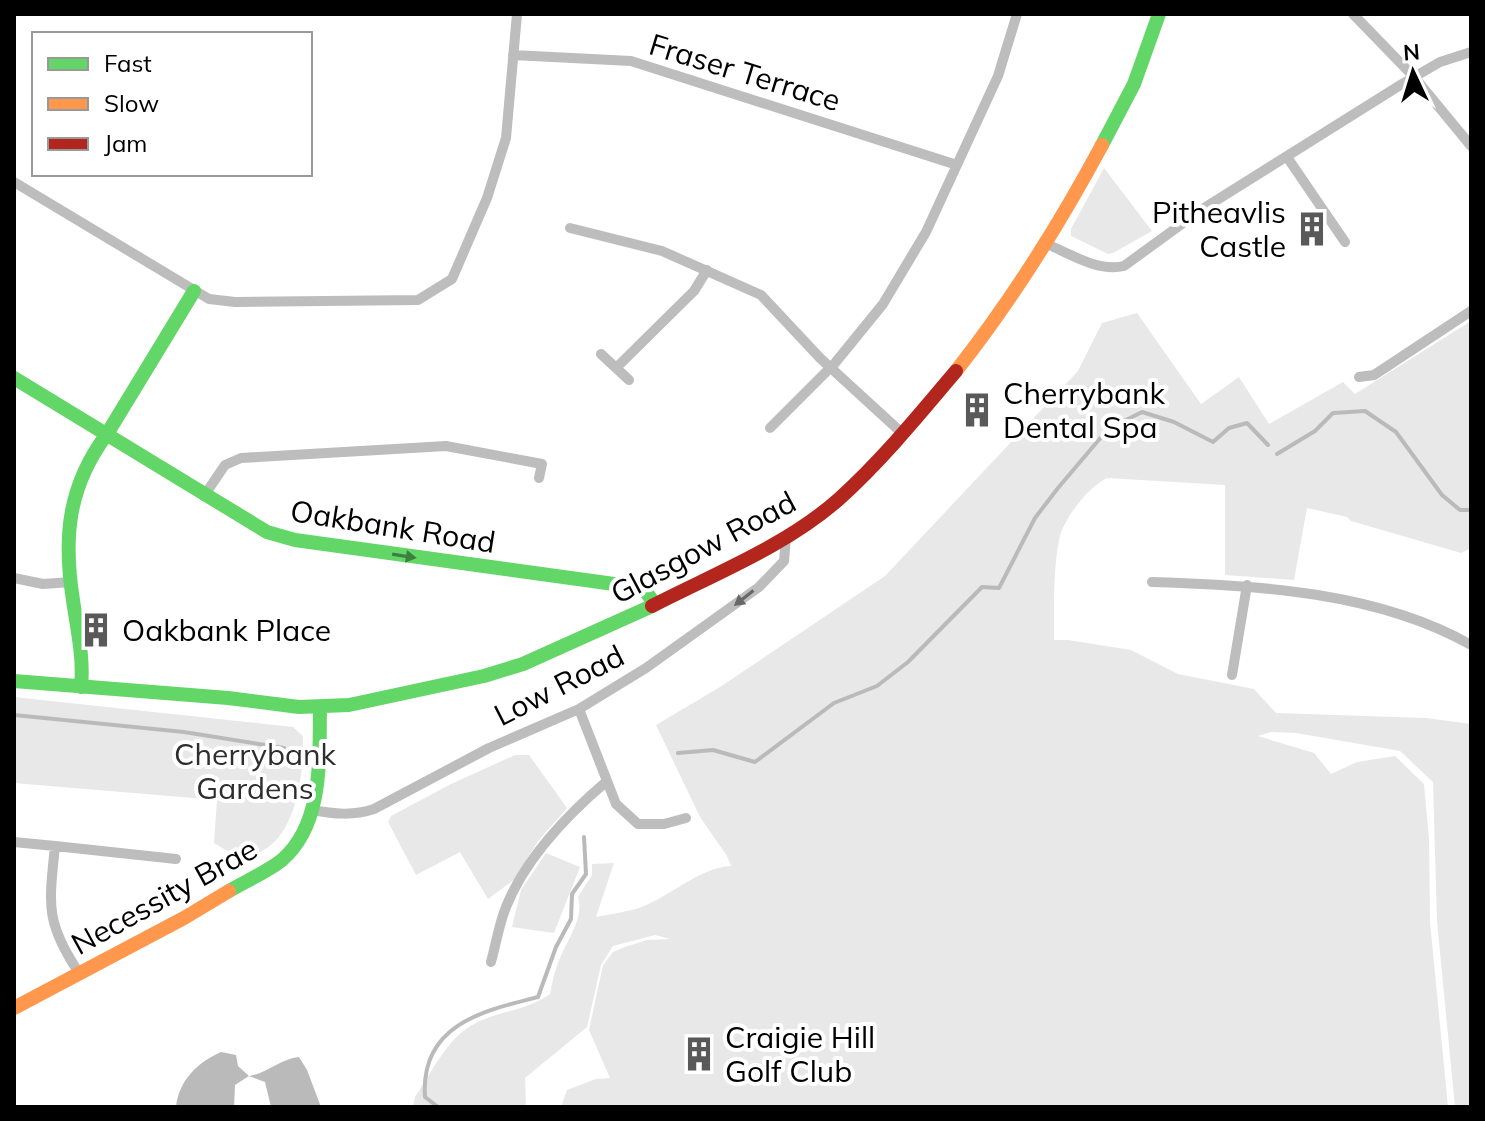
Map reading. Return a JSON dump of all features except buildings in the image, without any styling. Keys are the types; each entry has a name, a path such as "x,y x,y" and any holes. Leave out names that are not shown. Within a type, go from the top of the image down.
{"main road":[{"name":"Glasgow Road","path":"14,681 320,708 354,704 508,669 655,604 786,537 838,500 903,434 999,315 1047,244 1134,84 1159,14"},
{"path":"81,687 84,664 67,543 70,513 96,446 107,434 194,291"},
{"name":"Oakbank Road","path":"14,378 204,496 281,537 643,588 655,604"},
{"name":"Necessity Brae","path":"14,1008 184,918 283,859 299,838 312,810 318,774 320,708"}],"street":[{"path":"14,182 209,299 235,302 418,300 452,279 469,246 500,162 508,126 517,14"},
{"path":"770,428 831,367 883,304 926,232 998,76 1017,14"},
{"path":"1353,14 1415,78 1471,146"},
{"path":"1047,244 1095,264 1115,268 1124,266 1192,216 1394,89 1440,62 1471,52"},
{"name":"Fraser Terrace","path":"513,55 631,61 957,165"},
{"path":"1287,157 1345,242"},
{"path":"570,228 662,251 761,295 831,367 903,434"},
{"path":"616,368 694,291 707,270"},
{"path":"1359,377 1374,375 1471,311"},
{"path":"601,354 629,380"},
{"path":"204,496 225,465 241,458 446,446 542,464 539,478"},
{"name":"Low Road","path":"312,810 359,814 374,809 489,748 579,709 646,668 759,587 784,561 786,537"},
{"path":"14,578 43,584 71,582"},
{"path":"1152,582 1247,585 1375,607 1455,636 1471,645"},
{"path":"1232,675 1247,585"},
{"path":"579,709 616,804 638,824 664,824 686,818"},
{"path":"491,962 506,907 527,869 580,804 607,781"},
{"path":"14,842 176,859"},
{"path":"55,846 51,917 57,936 79,973"}],"green space":[{"path":"1104,168 1152,231 1108,254 1071,236 1071,229"},
{"path":"1137,313 1201,404 1239,377 1269,424 1343,382 1355,394 1471,321 1471,548 1461,553 1351,521 1347,517 1307,508 1294,580 1225,575 1225,485 1107,478 1085,496 1061,532 1056,564 1054,640 1131,650 1178,674 1254,689 1276,713 1426,718 1471,724 1471,1107 1455,1107 1437,921 1433,782 1400,751 1296,733 1271,732 1258,736 1314,753 1331,774 1357,762 1395,756 1424,784 1429,839 1430,922 1448,1107 561,1107 567,1090 596,1079 610,1078 589,1030 603,965 613,952 622,948 647,940 670,939 655,935 613,946 601,965 587,1027 525,1078 526,1107 413,1107 415,1097 441,1056 464,1030 484,1019 531,1004 550,994 557,967 577,922 578,897 592,875 592,864 614,863 596,917 639,908 708,871 731,866 700,817 656,725 720,687 885,576 1078,371 1102,323"},
{"name":"Cherrybank Gardens","path":"14,697 293,727 303,736 303,749 298,794 288,822 272,844 244,861 214,843 217,800 14,783"},
{"path":"515,755 529,755 567,808 538,841 515,879 488,899 460,852 416,875 388,822 391,816"},
{"path":"546,853 580,867 554,933 512,927 521,890"}],"shaded area":[{"path":"221,1052 236,1055 238,1066 249,1076 235,1085 234,1107 176,1107 185,1080 205,1061"},
{"path":"299,1057 321,1107 271,1107 265,1082 249,1076"}],"waterway":[{"path":"1277,454 1315,431 1333,413 1365,411 1396,432 1442,495 1460,510 1471,510"},
{"path":"678,753 713,750 755,762 834,703 877,686 908,662 982,587 999,588 1035,518 1108,429 1142,412 1174,422 1213,442 1229,428 1247,423 1268,445"},
{"path":"14,715 184,732 284,748"},
{"path":"438,1107 425,1097 426,1073 433,1053 444,1037 476,1016 538,997 556,947 571,919 572,894 586,874 584,837"}],"traffic: fast":[{"path":"1102,145 1134,84 1159,14"},
{"path":"81,687 81,654 69,555 76,493 94,453 194,291"},
{"path":"14,378 267,532 295,540 643,588 655,604"},
{"path":"14,681 228,698 299,707 349,705 484,676 523,664 652,606"},
{"path":"229,891 282,860 306,828 319,768 320,708"}],"traffic: slow":[{"path":"956,371 1034,261 1102,145"},
{"path":"14,1008 229,891"}],"traffic: jam":[{"path":"652,606 773,545 818,516 870,469 956,371"}],"place":[{"name":"Pitheavlis Castle","path":"1312,229"},
{"name":"Cherrybank Dental Spa","path":"977,410"},
{"name":"Oakbank Place","path":"96,630"},
{"name":"Craigie Hill Golf Club","path":"699,1054"}]}
